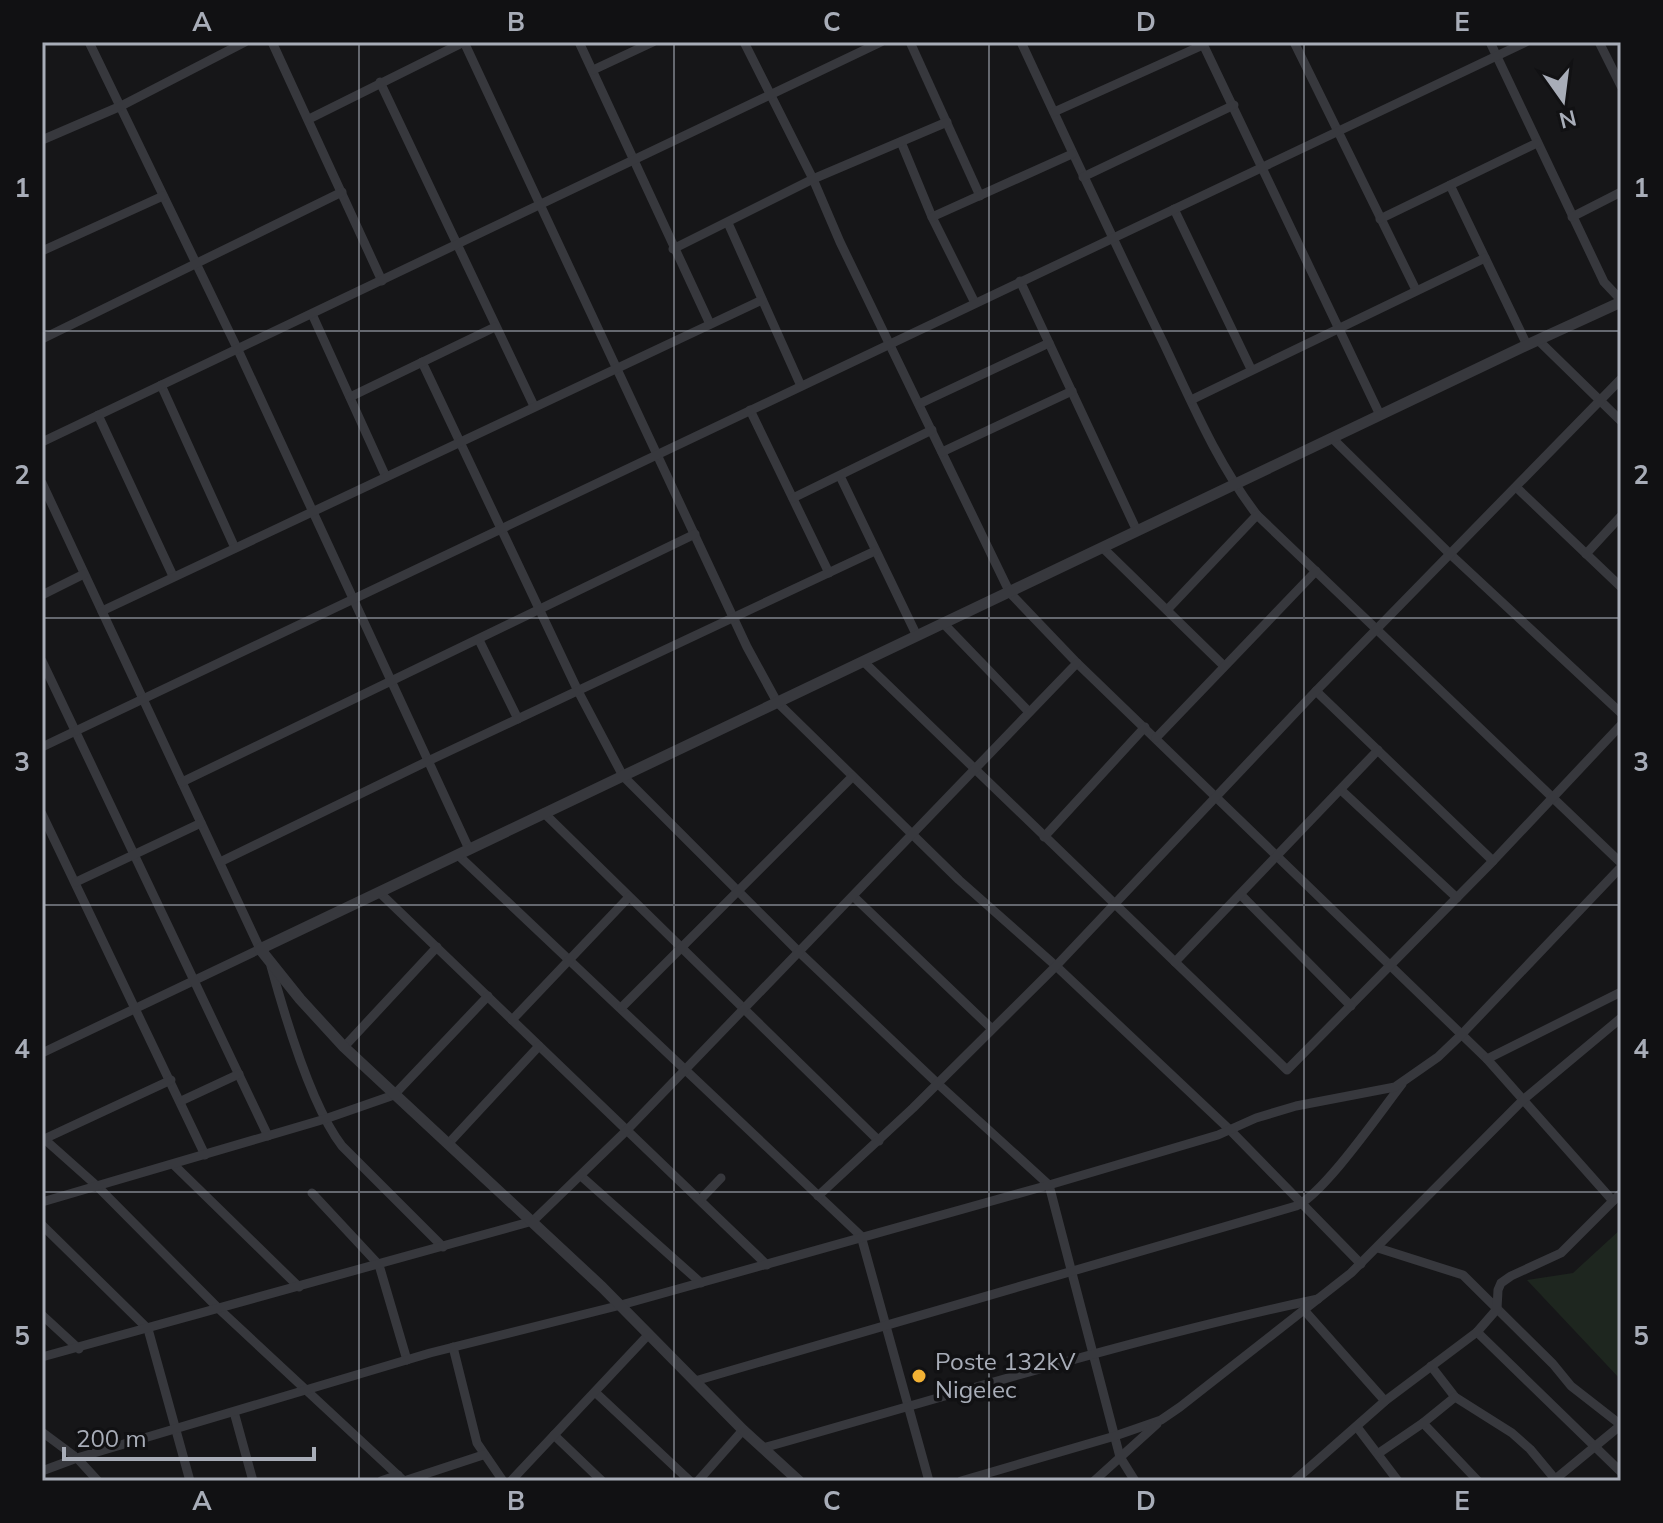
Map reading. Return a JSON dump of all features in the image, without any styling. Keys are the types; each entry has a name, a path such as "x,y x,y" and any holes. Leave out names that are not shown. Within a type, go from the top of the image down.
{"street":[{"path":"89,42 355,599 428,761 464,852 571,959 861,1236 929,1481"},
{"path":"42,140 121,106 245,42"},
{"path":"272,42 382,281"},
{"path":"309,119 464,42 747,647 777,702 912,835 1230,1130 1361,1264"},
{"path":"579,42 710,324"},
{"path":"593,70 653,42"},
{"path":"744,42 813,179 840,242 1010,593 1077,663 1487,1059 1613,1201"},
{"path":"42,442 881,42"},
{"path":"910,42 980,196"},
{"path":"695,1381 1302,1203 1334,1171 1402,1084 1461,1035 1621,865 1257,515 1234,485 1112,238 1021,42"},
{"path":"42,1053 1621,301 1604,282 1490,42"},
{"path":"42,747 1526,42"},
{"path":"1599,42 1621,86"},
{"path":"1297,43 1416,290"},
{"path":"1054,112 1202,44 1234,105 1380,415"},
{"path":"380,82 534,406"},
{"path":"1083,177 1234,105"},
{"path":"673,249 813,179 947,122"},
{"path":"901,142 932,217 975,303"},
{"path":"1380,219 1537,143"},
{"path":"932,217 1072,154"},
{"path":"1450,185 1485,258 1532,342 1621,421"},
{"path":"42,339 342,192"},
{"path":"1572,217 1621,192"},
{"path":"42,251 163,196"},
{"path":"1174,209 1251,369"},
{"path":"728,223 801,386"},
{"path":"1191,400 1485,258"},
{"path":"1020,281 1137,531"},
{"path":"102,611 762,300"},
{"path":"312,314 386,477"},
{"path":"350,397 495,327"},
{"path":"919,404 1049,343"},
{"path":"422,362 578,691 623,776 798,951 1049,1185 1120,1457 1135,1481"},
{"path":"818,1196 879,1141 1056,966 1316,691 1621,379"},
{"path":"161,385 235,548"},
{"path":"942,452 1072,391"},
{"path":"750,410 829,573"},
{"path":"98,415 173,576"},
{"path":"793,498 932,430"},
{"path":"1332,438 1450,554 1621,713"},
{"path":"840,476 917,636"},
{"path":"42,483 260,949 344,1047 533,1221 621,1305 743,1430 799,1481"},
{"path":"1516,487 1621,587"},
{"path":"1167,610 1257,515"},
{"path":"1586,554 1621,516"},
{"path":"182,782 695,534"},
{"path":"1103,548 1224,666"},
{"path":"220,862 875,551"},
{"path":"1156,738 1316,571"},
{"path":"42,595 84,574"},
{"path":"943,623 1029,712"},
{"path":"479,640 518,719"},
{"path":"42,661 268,1136"},
{"path":"864,662 1287,1070 1493,861 1621,725"},
{"path":"42,1357 533,1221 627,1130 1077,663"},
{"path":"1316,691 1493,861"},
{"path":"1044,837 1145,727"},
{"path":"1175,962 1378,750"},
{"path":"622,1007 852,777"},
{"path":"1341,790 1457,898"},
{"path":"544,813 879,1141"},
{"path":"42,814 47,836 76,882 205,1155"},
{"path":"76,882 201,823"},
{"path":"379,892 767,1265"},
{"path":"1241,895 1351,1006"},
{"path":"853,896 991,1028"},
{"path":"512,1020 629,897"},
{"path":"344,1047 437,947"},
{"path":"270,961 291,1032 325,1119 342,1146 443,1247"},
{"path":"1487,1059 1621,992"},
{"path":"42,1202 174,1165 394,1095 488,996"},
{"path":"1094,1481 1161,1420 1223,1376 1361,1264 1524,1099 1621,1018"},
{"path":"448,1144 539,1046"},
{"path":"181,1101 239,1074"},
{"path":"171,1080 43,1139 97,1186 219,1309 402,1479"},
{"path":"42,1471 304,1389 453,1347 621,1305 1049,1185 1230,1130 1296,1106 1402,1084"},
{"path":"174,1165 299,1287"},
{"path":"581,1176 701,1283"},
{"path":"700,1200 721,1178"},
{"path":"312,1193 379,1265 407,1360"},
{"path":"1294,1481 1385,1401 1477,1332 1497,1309 1501,1283 1561,1253 1621,1193"},
{"path":"42,1225 148,1329 190,1481"},
{"path":"1378,1248 1463,1275 1571,1386 1621,1425 1554,1480 1530,1449 1512,1433 1455,1397 1431,1366"},
{"path":"763,1448 1094,1353 1228,1318 1321,1298"},
{"path":"1304,1310 1385,1401"},
{"path":"42,1315 79,1349"},
{"path":"1477,1332 1621,1472"},
{"path":"511,1481 649,1334"},
{"path":"453,1347 474,1434 483,1455 503,1481"},
{"path":"595,1392 690,1481"},
{"path":"1379,1453 1455,1397"},
{"path":"234,1412 253,1481"},
{"path":"961,1481 1161,1420"},
{"path":"1423,1423 1478,1481"},
{"path":"1357,1427 1397,1481"},
{"path":"698,1481 743,1430"},
{"path":"42,1432 77,1458 95,1481"},
{"path":"554,1435 602,1481"},
{"path":"381,1481 402,1479 483,1455"}],"shaded area":[{"path":"1621,1229 1621,1380 1527,1280 1573,1273"}],"place":[{"name":"Poste 132kV Nigelec","path":"919,1376"}]}
